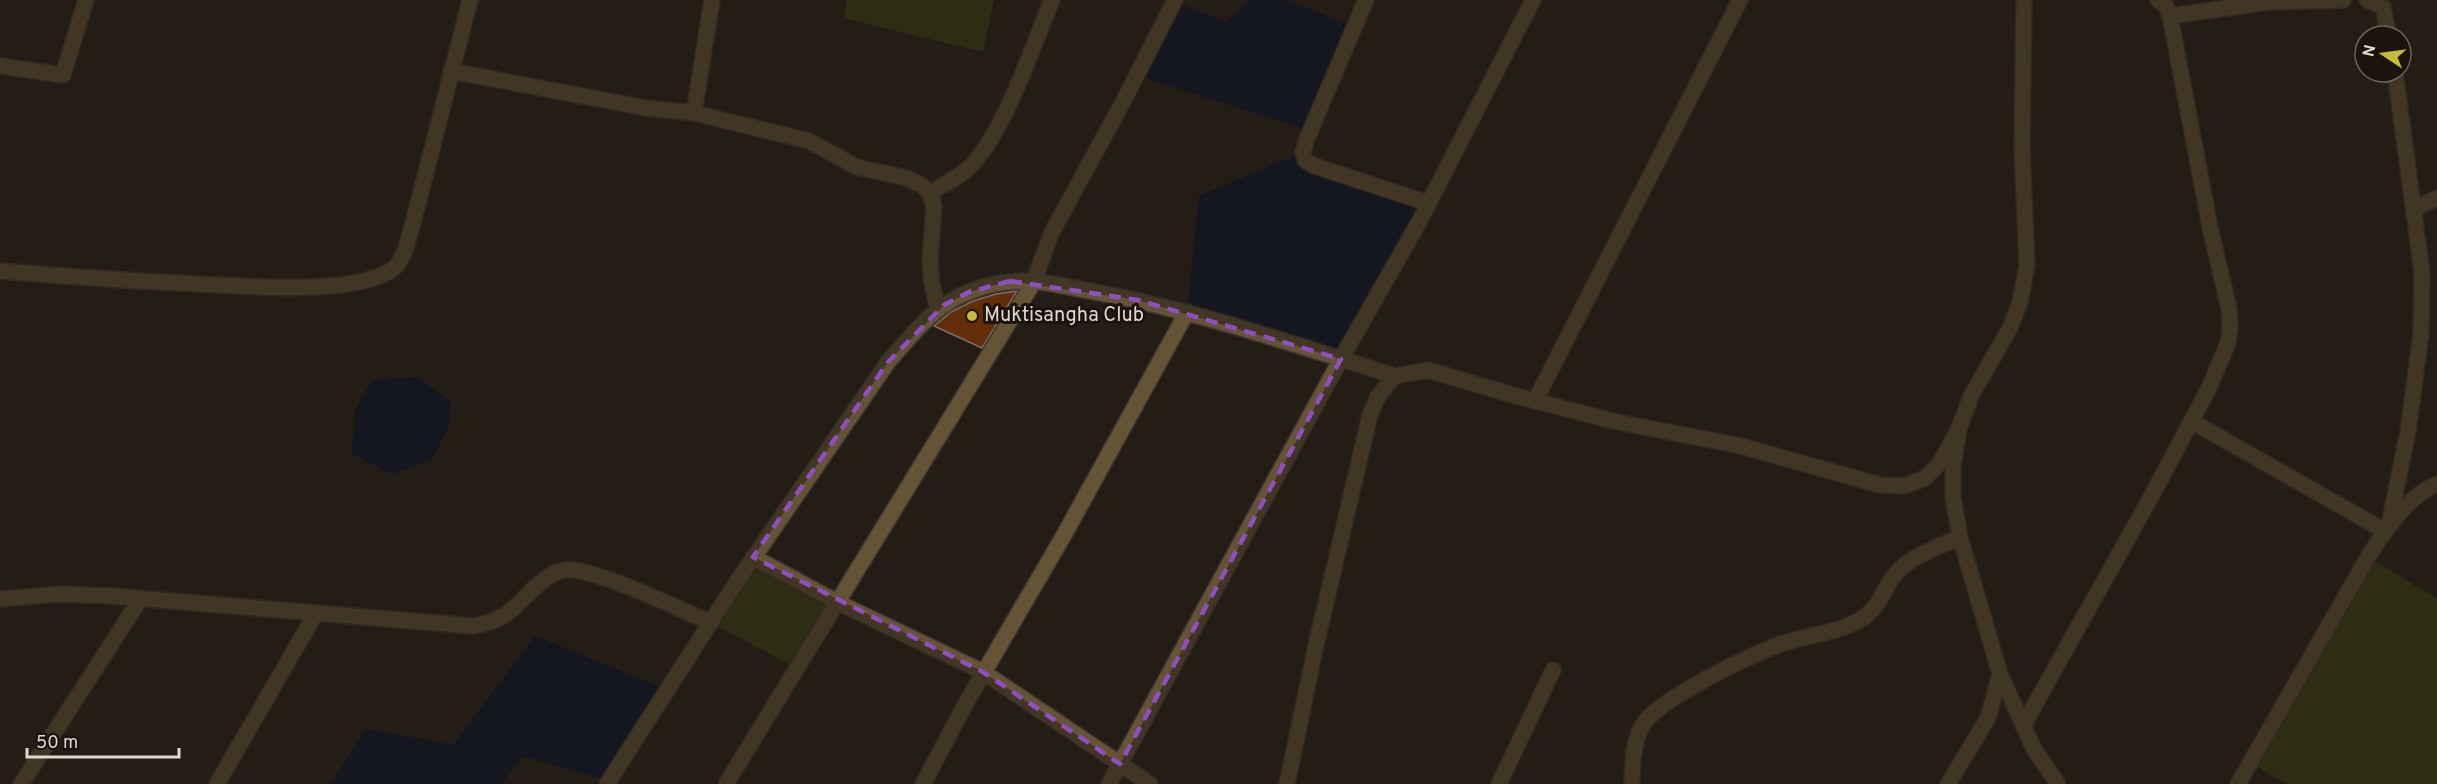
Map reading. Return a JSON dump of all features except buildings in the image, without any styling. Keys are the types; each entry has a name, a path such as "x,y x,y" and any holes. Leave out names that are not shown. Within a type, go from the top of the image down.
{"street":[{"path":"0,66 63,75 86,0"},
{"path":"0,271 148,282 323,287 375,278 392,270 402,258 413,223 470,0"},
{"path":"694,113 712,0"},
{"path":"930,194 966,171 988,146 1004,115 1052,0"},
{"path":"726,784 1032,283 1052,232 1175,0"},
{"path":"1366,0 1306,141 1303,152 1305,160 1315,166 1428,203"},
{"path":"1109,784 1428,203 1533,0"},
{"path":"1535,401 1740,0"},
{"path":"607,784 753,558 888,362 938,310 969,292 1010,281 1138,300 1186,312 1395,376 1428,370 1613,421 1741,446 1880,485 1904,486 1925,478 1940,463 1959,428 1972,394 2010,328 2020,302 2027,266 2022,146 2024,0"},
{"path":"2023,726 2191,421 2228,343 2229,309 2210,227 2170,16 2165,5 2158,0"},
{"path":"2170,16 2269,2 2343,0"},
{"path":"2367,0 2383,7 2387,24"},
{"path":"451,70 646,108 694,113 809,141 857,167 907,178 921,185 930,194 934,206 930,261 938,310"},
{"path":"2387,528 2408,431 2421,333 2422,273 2397,84"},
{"path":"2414,209 2437,198"},
{"path":"923,784 983,672 1064,535 1186,312"},
{"path":"1287,784 1316,645 1370,415 1378,396 1395,376"},
{"path":"2191,421 2387,528"},
{"path":"1959,428 1953,465 1953,497 1960,537 2000,674 2034,749 2058,784"},
{"path":"2238,784 2362,567 2387,528 2427,489 2437,484"},
{"path":"1632,784 1632,768 1642,725 1655,712 1723,670 1761,652 1788,641 1852,624 1864,618 1877,606 1899,570 1909,562 1960,537"},
{"path":"753,558 837,602 983,672 1150,784"},
{"path":"0,599 59,594 141,598 473,626 491,623 503,617 550,575 566,570 607,579 711,623"},
{"path":"21,784 141,598"},
{"path":"217,784 316,613"},
{"path":"1499,784 1553,670"},
{"path":"1948,784 1988,718 2000,674"}],"highlighted area":[{"path":"1010,281 1138,300 1341,359 1120,764 983,672 753,557 888,362 944,305 969,292"}],"green space":[{"path":"847,0 994,0 983,52 844,18"},
{"path":"753,557 837,602 797,668 711,623"},
{"path":"2368,557 2437,599 2437,784 2287,784 2249,762"}],"water":[{"path":"1249,0 1287,0 1354,27 1310,131 1137,75 1174,2 1227,22"},
{"path":"1303,152 1305,160 1428,203 1341,359 1187,312 1199,196"},
{"path":"418,377 451,402 449,425 432,459 392,474 352,454 355,411 372,380"},
{"path":"535,636 667,690 609,781 523,756 501,784 331,784 366,729 453,745"}],"place":[{"name":"Muktisangha Club","path":"972,316"}]}
